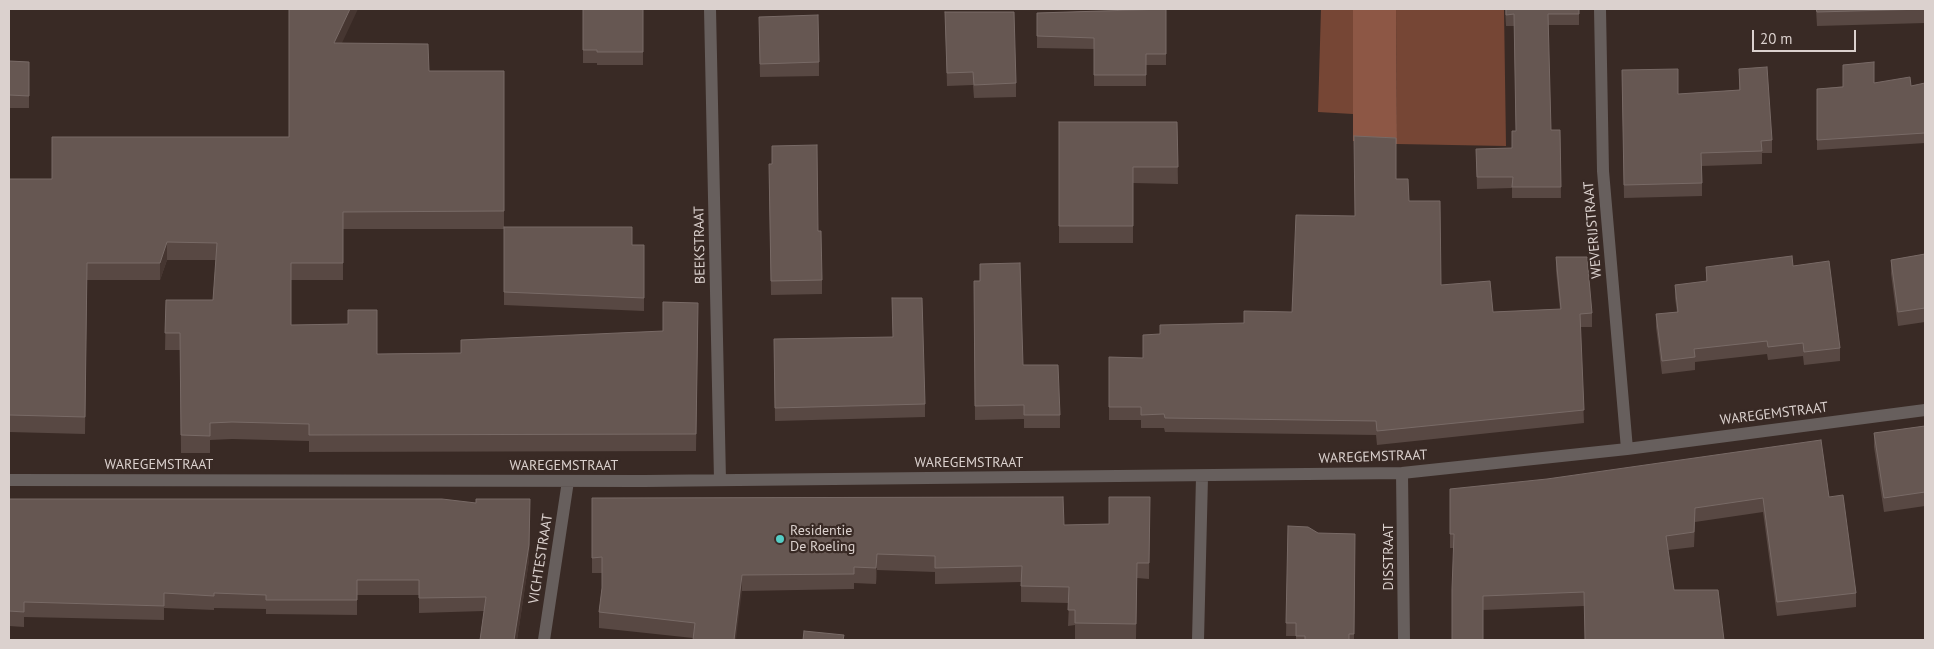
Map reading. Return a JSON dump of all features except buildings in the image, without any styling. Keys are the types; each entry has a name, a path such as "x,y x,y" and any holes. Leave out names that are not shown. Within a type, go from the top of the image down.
{"street":[{"name":"BEEKSTRAAT","path":"710,9 720,480"},
{"name":"WEVERIJSTRAAT","path":"1600,9 1603,171 1627,448"},
{"name":"WAREGEMSTRAAT","path":"9,480 568,481 1202,477 1402,473 1627,448 1925,410"},
{"name":"DISSTRAAT","path":"1402,473 1404,640"},
{"path":"1198,640 1202,477"},
{"name":"VICHTESTRAAT","path":"544,640 568,481"}],"shaded area":[{"path":"1321,9 1353,9 1353,114 1318,112"},
{"path":"1353,9 1396,9 1397,144 1353,141"},
{"path":"1396,9 1504,9 1506,146 1397,144"}],"place":[{"name":"Residentie De Roeling","path":"780,539"}]}
